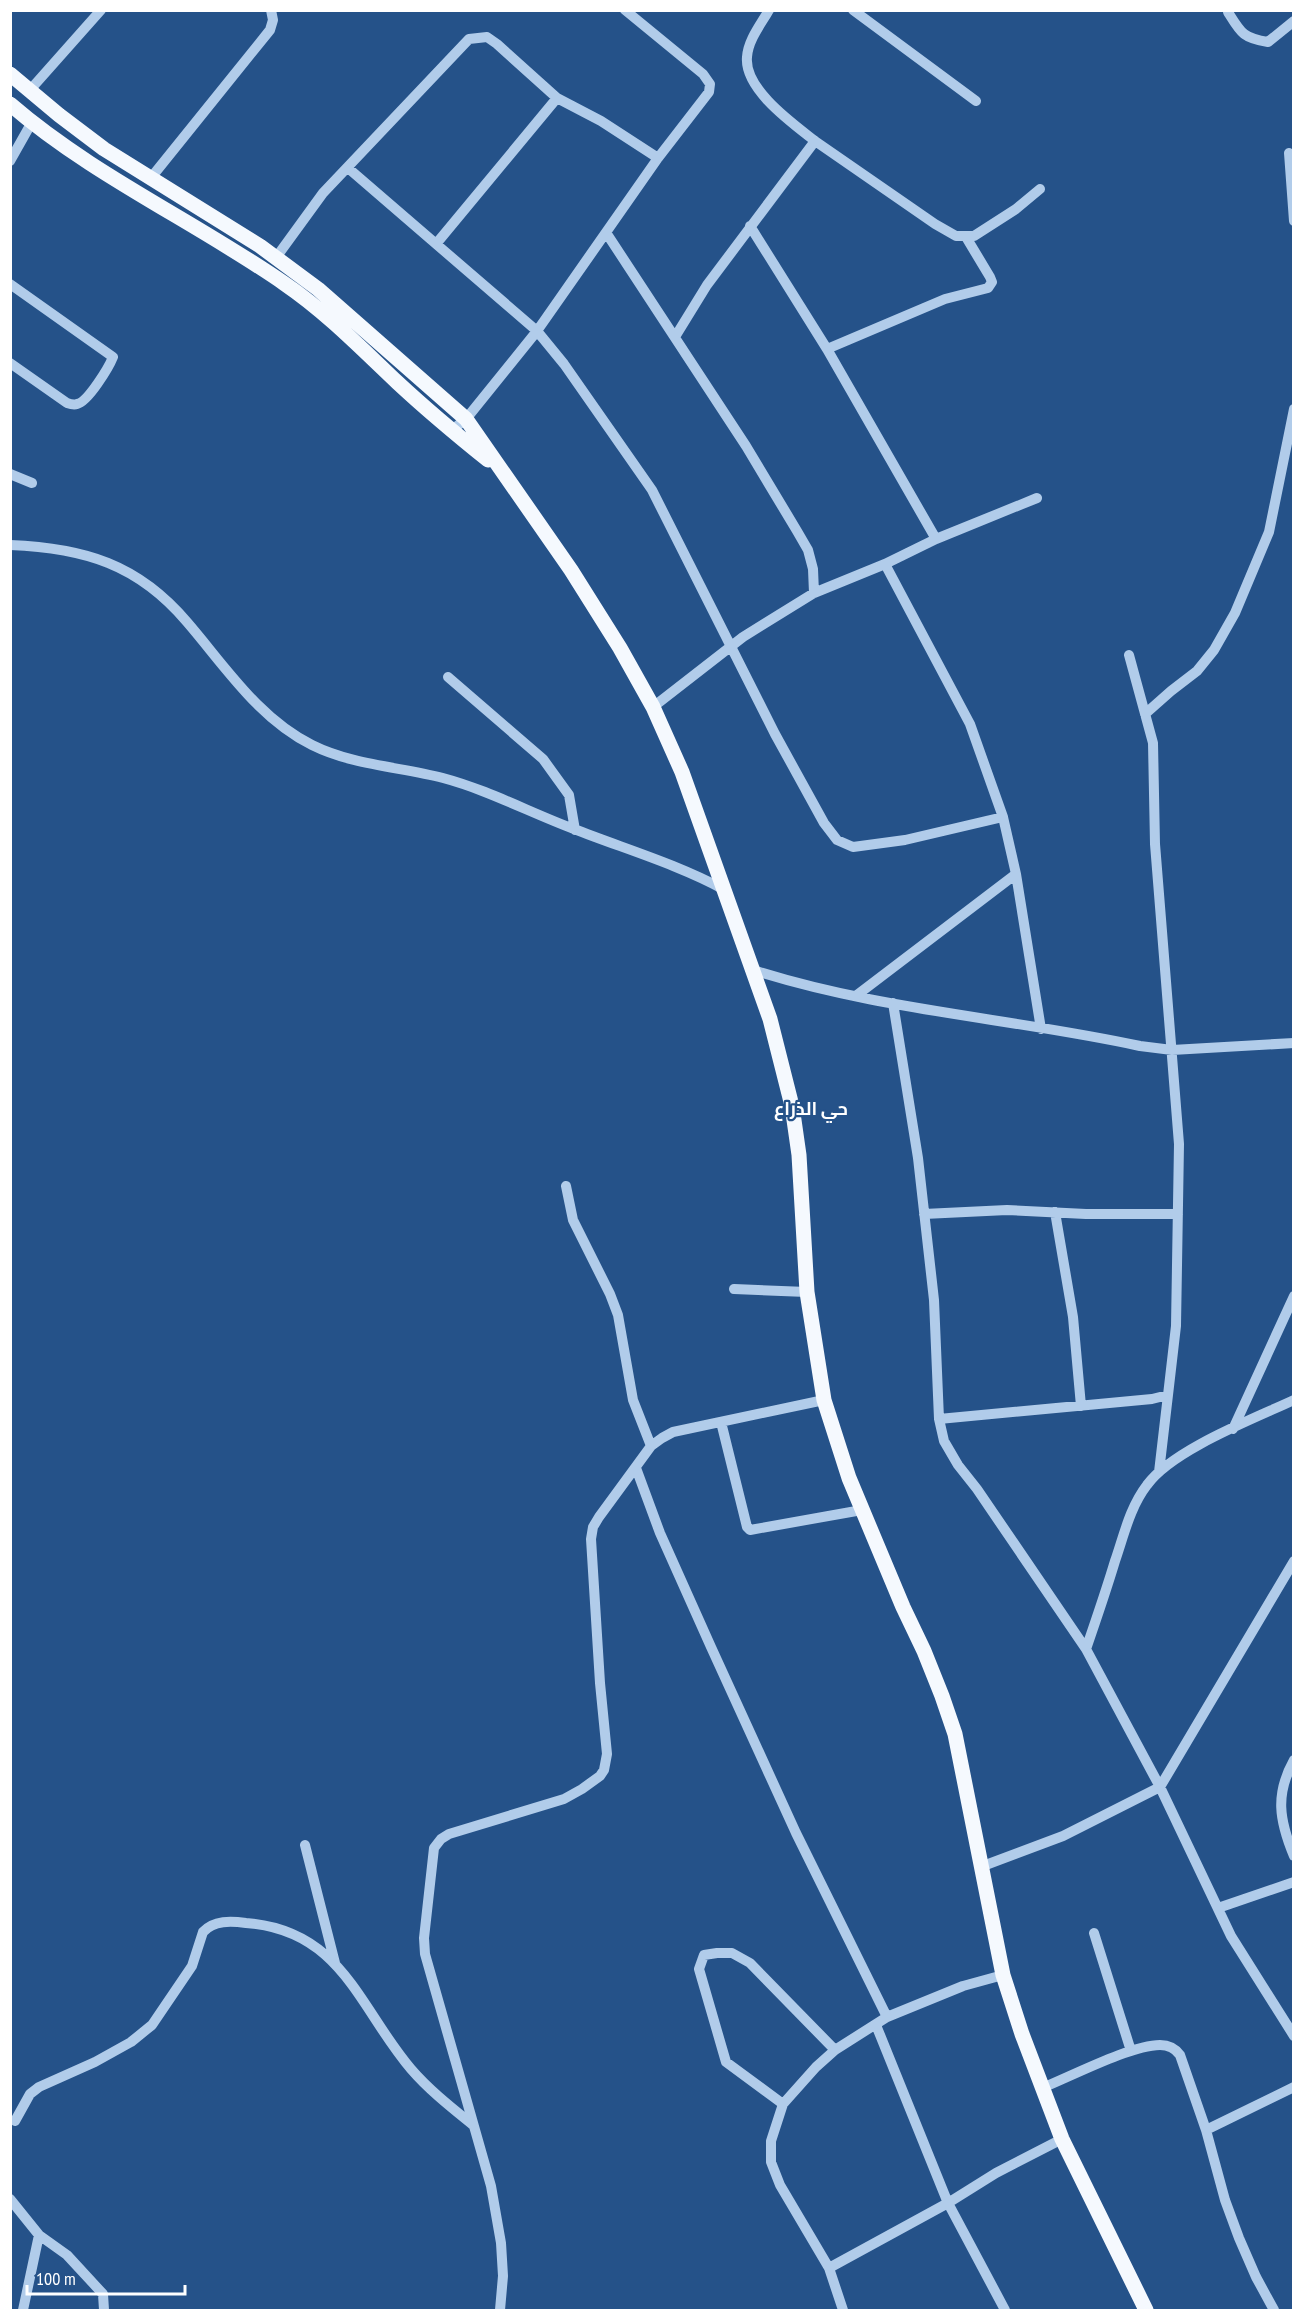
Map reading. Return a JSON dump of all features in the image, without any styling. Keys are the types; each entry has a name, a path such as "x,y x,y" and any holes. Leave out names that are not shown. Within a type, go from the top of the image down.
{"main road":[{"path":"10,74 104,149 260,246 274,259 318,289 466,418 572,570 653,707 682,772 725,890 750,969 770,1019 792,1106 799,1155 807,1292 824,1400 837,1447 942,1696 962,1765 1003,1975 1022,2034 1062,2139 1146,2310"},
{"path":"10,104 75,153 306,299 335,323 410,394 502,471"}],"street":[{"path":"30,90 101,10"},
{"path":"150,179 270,30 273,20 271,10"},
{"path":"452,430 466,418 537,331 607,234 657,158 709,92 710,84 703,74 625,10"},
{"path":"769,10 750,44 747,56 748,72 758,90 815,141 935,224 956,236 974,236 1016,209 1040,189"},
{"path":"853,10 976,101"},
{"path":"1228,12 1239,31 1249,39 1268,42 1293,21"},
{"path":"274,259 310,208 469,39 487,37 557,98 601,121 657,158"},
{"path":"435,244 557,98"},
{"path":"10,161 32,122"},
{"path":"675,337 707,285 815,141"},
{"path":"1289,153 1293,221"},
{"path":"348,168 537,331 564,364 652,490 729,647 825,823 837,840 853,847 905,840 1003,817"},
{"path":"750,226 827,349 936,539"},
{"path":"607,234 746,446 802,540 813,569 814,593"},
{"path":"827,349 945,299 988,288 992,282 990,277 966,237"},
{"path":"10,284 113,357 97,384 83,401 77,404 67,403 10,363"},
{"path":"1145,714 1197,670 1214,651 1235,613 1269,532 1293,409"},
{"path":"10,474 32,483"},
{"path":"653,707 729,647 814,593 885,564 936,539 1037,498"},
{"path":"10,546 79,552 115,565 139,580 182,615 249,697 272,718 311,744 340,756 444,778 481,791 575,830 694,874 725,890"},
{"path":"885,564 970,724 1003,817 1016,874 1041,1029"},
{"path":"1129,655 1153,743 1155,844 1179,1144 1176,1326 1159,1472"},
{"path":"448,677 543,759 569,795 575,830"},
{"path":"857,995 1016,874"},
{"path":"750,969 893,1003 1172,1050 1293,1043"},
{"path":"893,1003 918,1158 934,1300 939,1419 944,1441 958,1465 977,1489 1086,1649 1160,1787 1218,1908 1251,1970 1293,2036"},
{"path":"566,1186 573,1220 610,1294 618,1316 633,1400 651,1446"},
{"path":"924,1214 1007,1210 1178,1214"},
{"path":"1055,1212 1073,1317 1081,1406"},
{"path":"734,1289 807,1292"},
{"path":"1233,1429 1293,1296"},
{"path":"939,1419 1152,1399 1168,1395"},
{"path":"500,2310 503,2269 499,2226 491,2186 425,1954 424,1938 430,1902 432,1854 437,1844 449,1834 564,1799 600,1776 604,1770 607,1754 591,1539 593,1527 599,1517 651,1446 673,1432 824,1400"},
{"path":"1086,1649 1136,1502 1146,1486 1159,1472 1191,1450 1293,1400"},
{"path":"721,1422 750,1530 862,1510"},
{"path":"636,1468 660,1533 796,1833 887,2017"},
{"path":"983,1866 1063,1836 1160,1787 1293,1561"},
{"path":"1293,1760 1281,1790 1285,1830 1293,1856"},
{"path":"305,1845 336,1966"},
{"path":"1218,1908 1293,1882"},
{"path":"12,2121 30,2094 39,2087 95,2062 131,2042 152,2025 192,1966 203,1932 213,1925 232,1922 253,1923 294,1934 315,1945 336,1966 370,2008 413,2071 473,2126"},
{"path":"1094,1933 1131,2051"},
{"path":"783,2104 726,2062 699,1969 704,1955 732,1953 750,1963 835,2050"},
{"path":"843,2310 829,2268 780,2185 771,2162 774,2126 783,2104 816,2067 835,2050 887,2017 963,1986 1003,1975"},
{"path":"876,2025 948,2203 1005,2310"},
{"path":"1042,2088 1131,2051 1158,2045 1176,2050 1180,2055 1206,2130 1225,2200 1239,2238 1274,2310"},
{"path":"1206,2130 1293,2087"},
{"path":"829,2268 948,2203 996,2173 1062,2139"},
{"path":"10,2199 39,2235 67,2255 94,2283 103,2294 104,2310"},
{"path":"23,2310 39,2235"}],"district":[{"name":"حي الذراع","path":"811,1109"}]}
